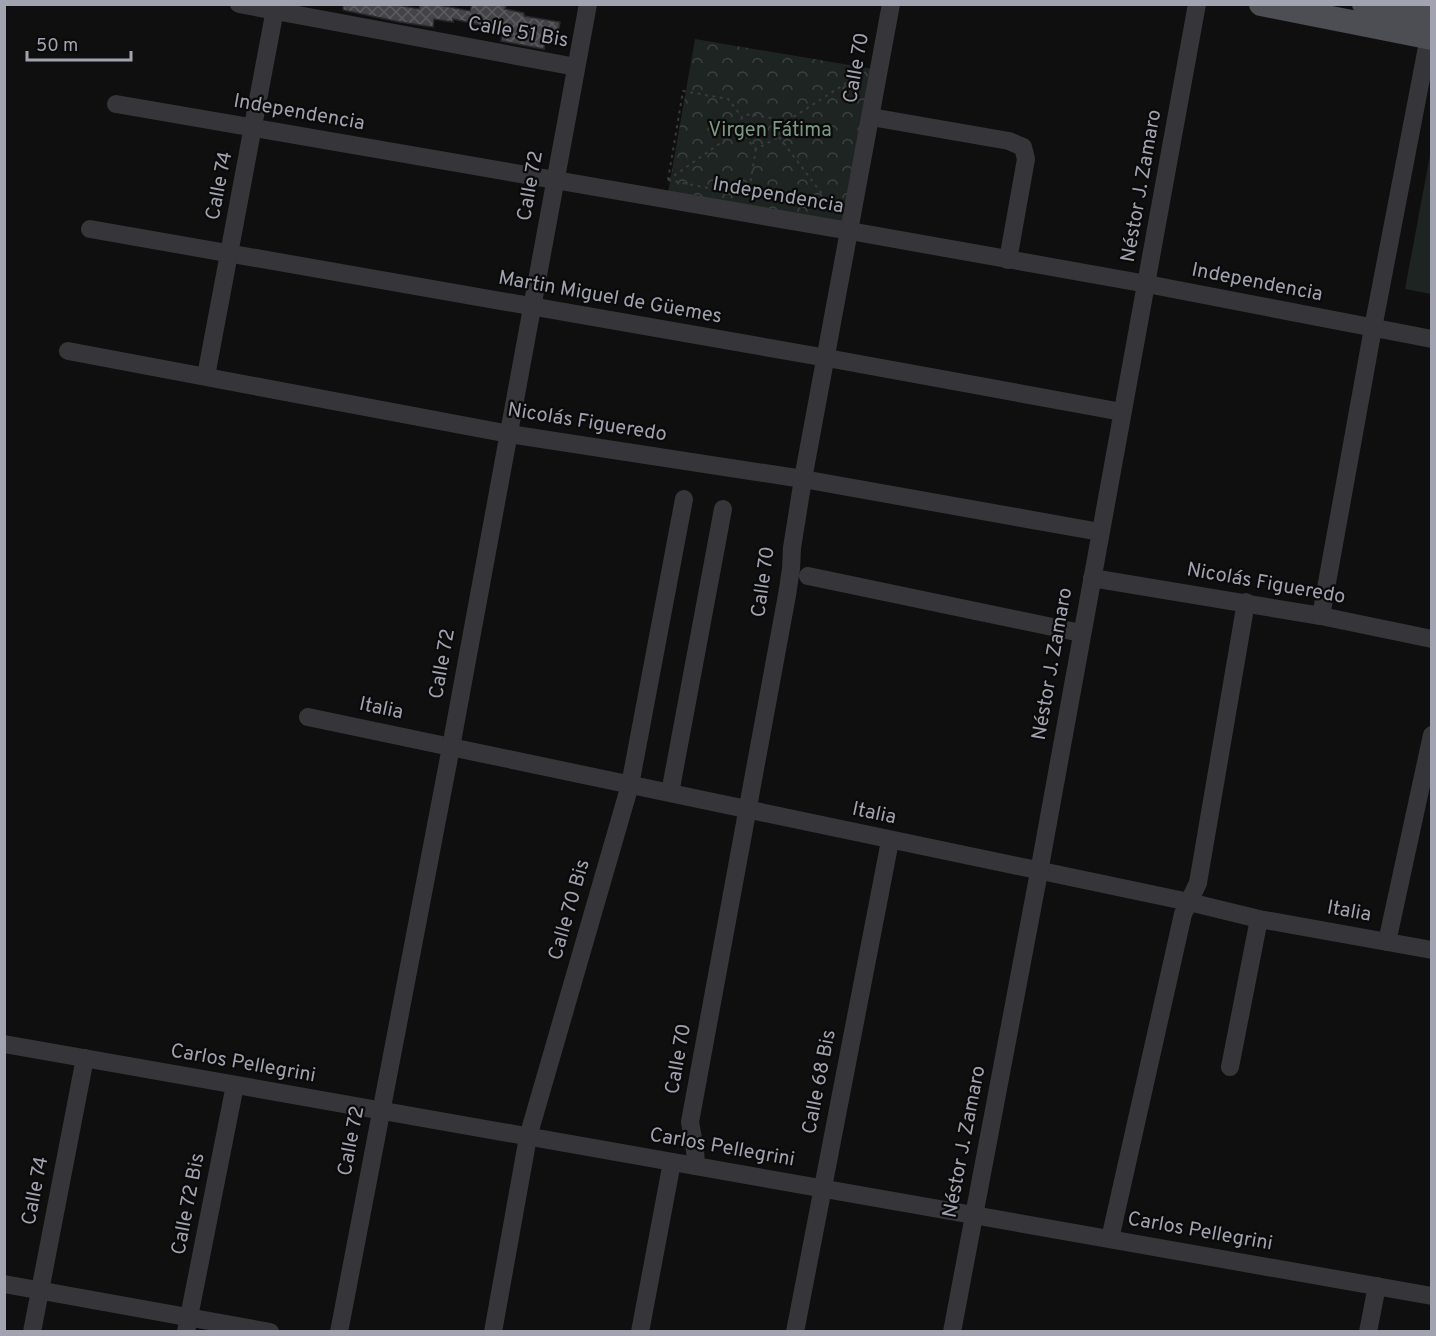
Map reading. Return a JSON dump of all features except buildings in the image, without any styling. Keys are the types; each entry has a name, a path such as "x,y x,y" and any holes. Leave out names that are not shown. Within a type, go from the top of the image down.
{"main road":[{"path":"1261,4 1431,31"},
{"path":"1364,4 1431,31"}],"street":[{"name":"Calle 51 Bis","path":"238,4 275,8 576,67"},
{"name":"Calle 72","path":"339,1332 451,747 588,4"},
{"name":"Calle 70","path":"696,1166 690,1122 787,595 803,479 891,4"},
{"name":"Néstor J. Zamaro","path":"952,1332 1039,872 1197,4"},
{"name":"Calle 74","path":"206,376 275,8"},
{"path":"1321,616 1373,328 1431,31"},
{"name":"Independencia","path":"116,104 1147,284 1431,339"},
{"path":"871,117 1009,141 1023,147 1026,159 1008,260"},
{"name":"Martin Miguel de Güemes","path":"90,229 1122,412"},
{"name":"Nicolás Figueredo","path":"68,351 509,434 803,479 1100,532"},
{"name":"Calle 70 Bis","path":"493,1332 528,1137 630,785 684,499"},
{"path":"670,793 723,509"},
{"path":"807,576 1081,633"},
{"name":"Nicolás Figueredo","path":"1092,578 1246,602 1431,639"},
{"path":"1110,1239 1183,914 1198,883 1246,602"},
{"name":"Italia","path":"308,717 1189,902 1259,919 1431,950"},
{"path":"1387,942 1431,735"},
{"name":"Calle 68 Bis","path":"795,1332 890,840"},
{"path":"1230,1067 1259,919"},
{"name":"Carlos Pellegrini","path":"4,1044 1431,1296"},
{"name":"Calle 74","path":"32,1332 85,1059"},
{"name":"Calle 72 Bis","path":"188,1324 236,1085"},
{"path":"640,1332 672,1162"},
{"path":"4,1284 188,1324 270,1332"},
{"path":"1368,1332 1377,1286"}],"path":[{"path":"837,213 779,137 781,125 862,73"},
{"path":"683,91 728,99 742,117 739,130 668,180 683,91"},
{"path":"742,117 750,114 776,119 781,125"},
{"path":"739,130 756,149"},
{"path":"756,149 779,137"},
{"path":"748,196 756,149"}],"green space":[{"name":"Virgen Fátima","path":"695,39 873,69 846,225 668,193"},
{"path":"1431,150 1431,294 1405,289"}]}
